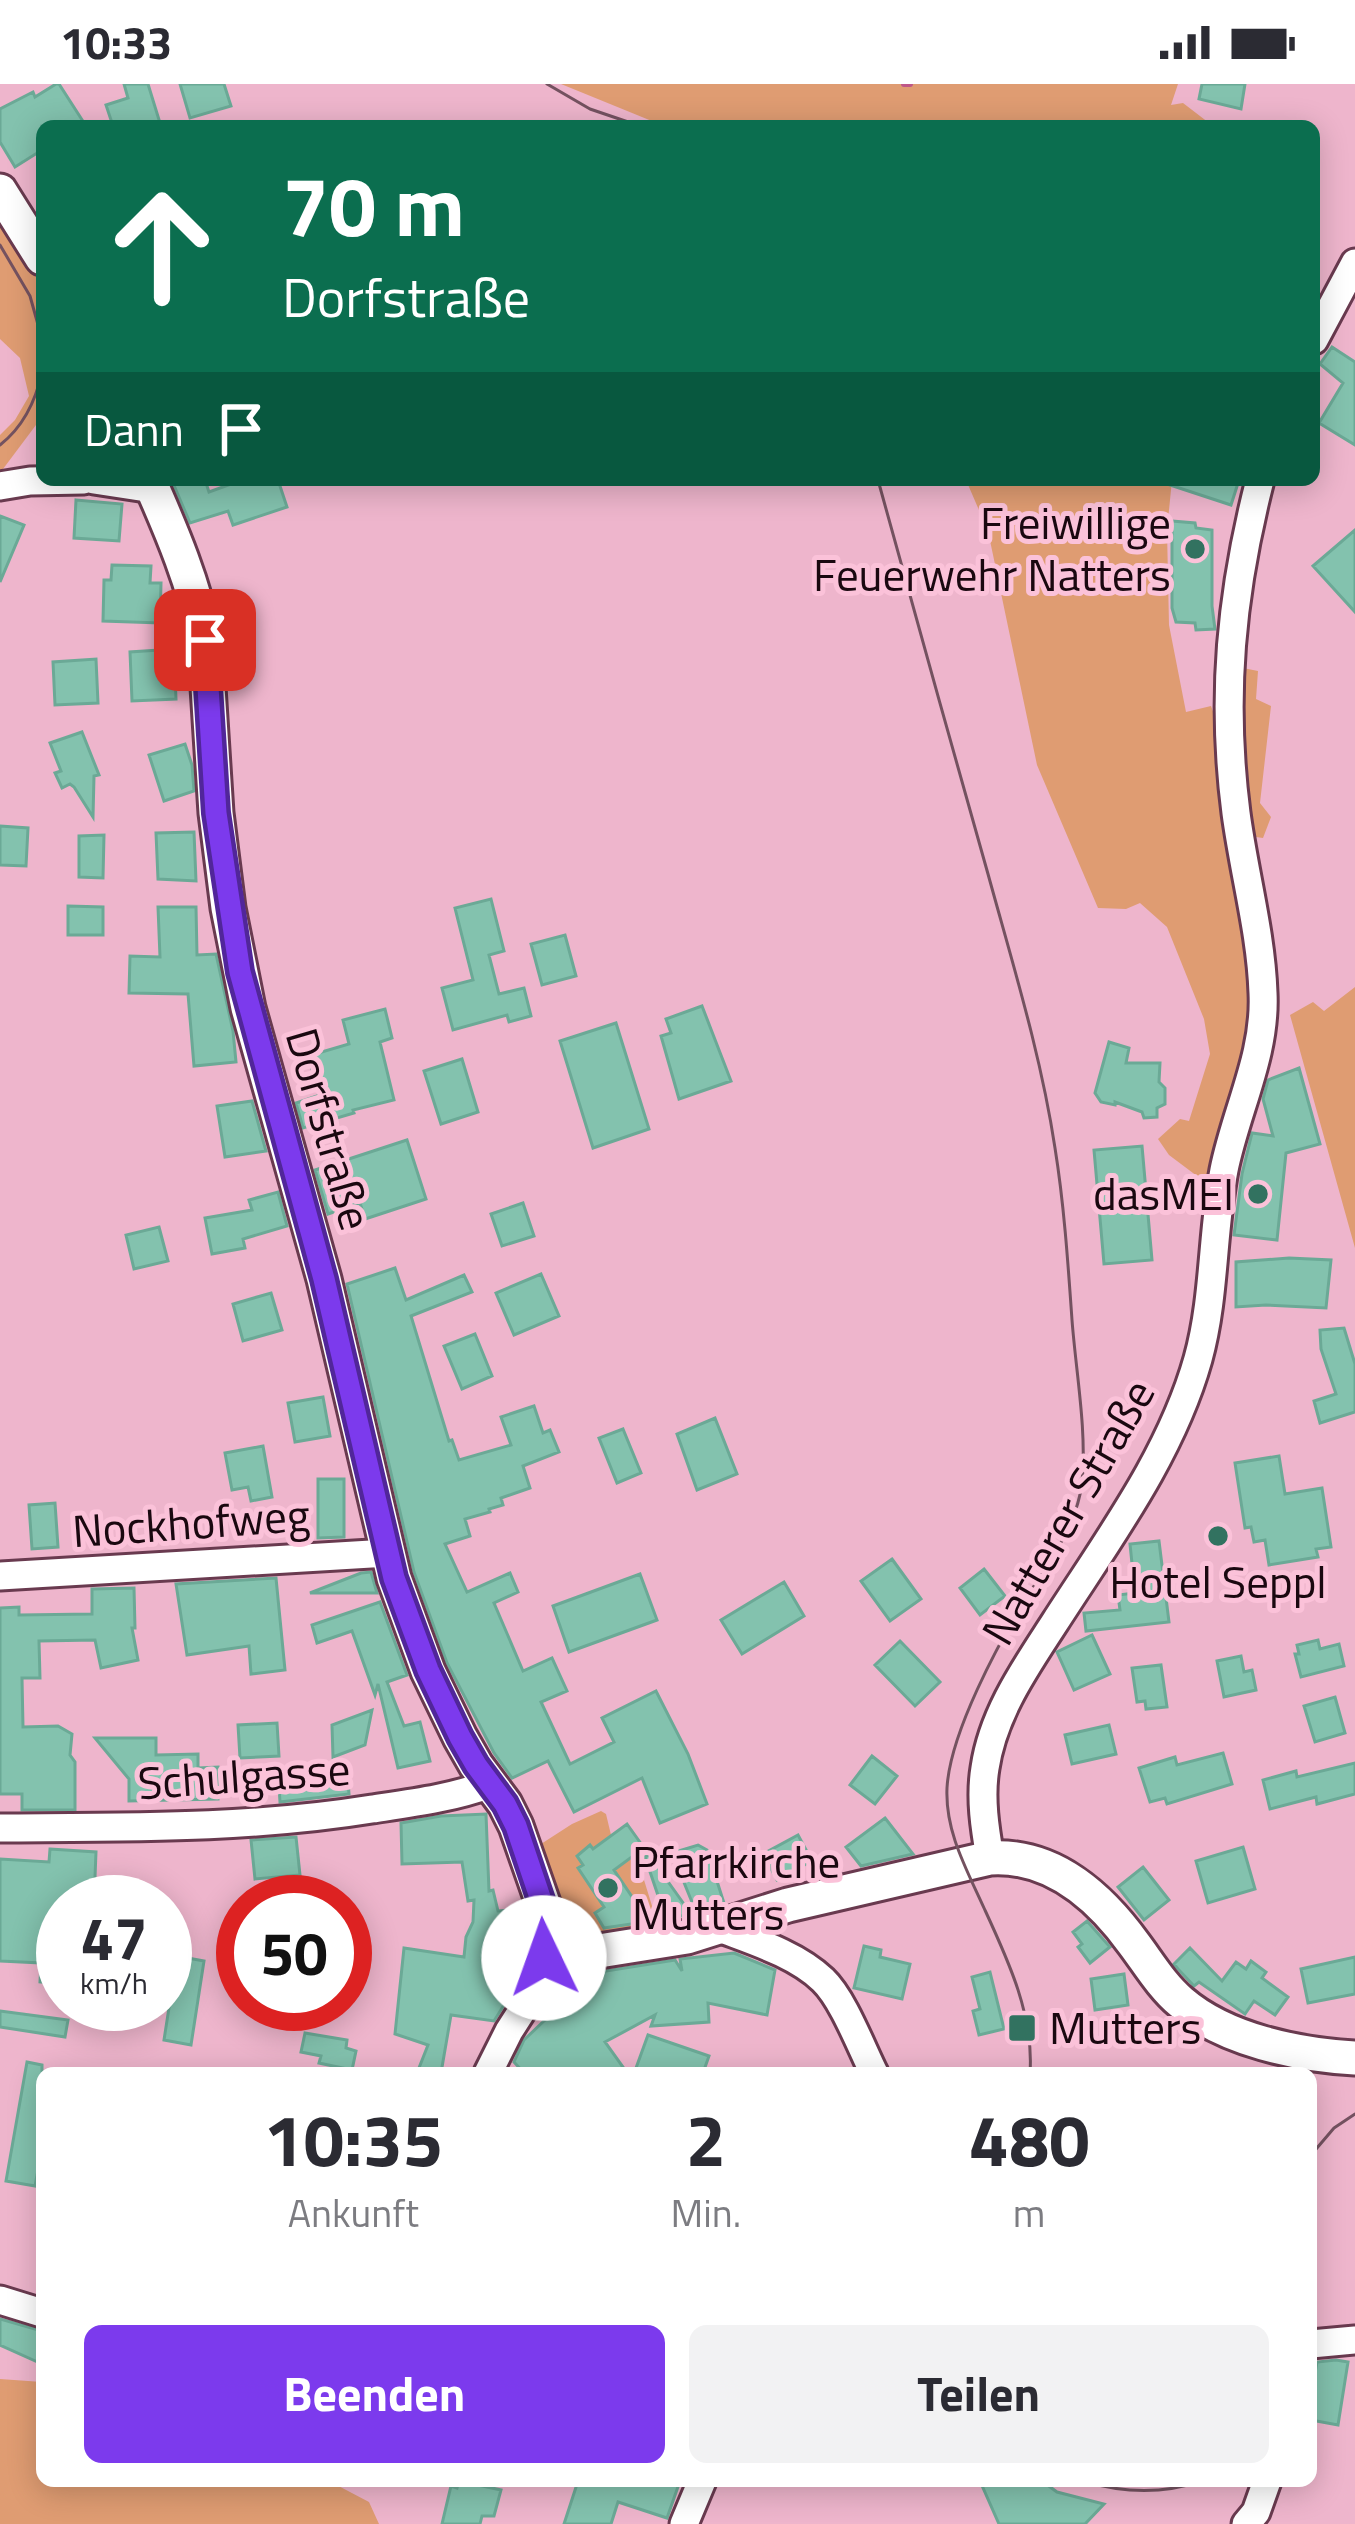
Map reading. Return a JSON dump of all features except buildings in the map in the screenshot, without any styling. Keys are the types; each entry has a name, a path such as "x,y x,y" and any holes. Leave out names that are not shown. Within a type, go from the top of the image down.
{"main road":[{"path":"0,191 36,248"},
{"name":"Dorfstraße","path":"151,486 184,564 202,627 216,813 240,972 324,1279 388,1553 428,1670 468,1753 516,1826 544,1909"},
{"path":"542,1982 599,1951 667,1941 788,1905 990,1858 1019,1859 1054,1871 1087,1891 1117,1921 1173,1995 1198,2014 1274,2045 1355,2058"},
{"path":"544,1909 599,1951"},
{"path":"542,1982 544,1909"}],"street":[{"path":"1320,329 1355,262"},
{"path":"0,486 36,481"},
{"name":"Natterer Straße","path":"990,1858 983,1786 996,1725 1165,1447 1193,1374 1207,1314 1224,1167 1258,1054 1263,992 1236,812 1228,692 1236,585 1259,486"},
{"name":"Nockhofweg","path":"0,1576 388,1553"},
{"name":"Schulgasse","path":"0,1828 316,1818 450,1796 490,1784"},
{"path":"719,1928 796,1962 825,1981 871,2067"},
{"path":"491,2067 542,1982"},
{"path":"0,2300 36,2311"},
{"path":"1317,2343 1355,2340"},
{"path":"684,2524 699,2487"},
{"path":"1246,2524 1265,2487"}],"shaded area":[{"path":"561,84 1178,84 1171,105 1183,103 1205,120 649,120"},
{"path":"0,212 36,270 36,425 0,473 0,435 29,396 20,358 0,339"},
{"path":"969,486 1171,486 1167,530 1169,625 1186,712 1211,706 1220,730 1252,970 1254,1019 1209,1185 1169,1155 1158,1139 1180,1119 1189,1121 1210,1054 1204,1019 1167,927 1140,903 1126,909 1098,908 1037,765 988,531"},
{"path":"1243,668 1258,671 1256,699 1271,706 1260,803 1271,817 1263,838 1249,836 1238,737"},
{"path":"1355,987 1355,1248 1290,1015 1313,1002 1324,1011"},
{"path":"601,1811 611,1835 640,1867 657,1922 656,1934 621,1939 602,1936 576,1917 548,1873 541,1844"},
{"path":"0,2379 36,2382 36,2487 340,2487 369,2502 379,2524 0,2524"}],"waterway":[{"path":"904,84 910,84"}],"tram line":[{"path":"547,84 590,109 622,120"},
{"path":"0,245 30,296 36,318"},
{"path":"0,445 15,430 36,393"},
{"path":"880,486 1034,1044 1055,1148 1065,1234 1082,1422 1079,1499 1061,1543 1015,1616 977,1690 957,1742 947,1788 958,1850 1018,1988 1030,2067"},
{"path":"1317,2148 1355,2114"},
{"path":"1109,2487 1142,2491 1178,2487"}],"place":[{"name":"Freiwillige Feuerwehr Natters","path":"1195,549"},
{"name":"dasMEI","path":"1258,1194"},
{"name":"Hotel Seppl","path":"1218,1536"},
{"name":"Pfarrkirche Mutters","path":"608,1888"},
{"name":"Mutters","path":"1022,2028"}],"route":[{"path":"205,640 216,813 240,972 324,1279 394,1578 428,1670 460,1737 516,1826 544,1909 544,1958"}]}
